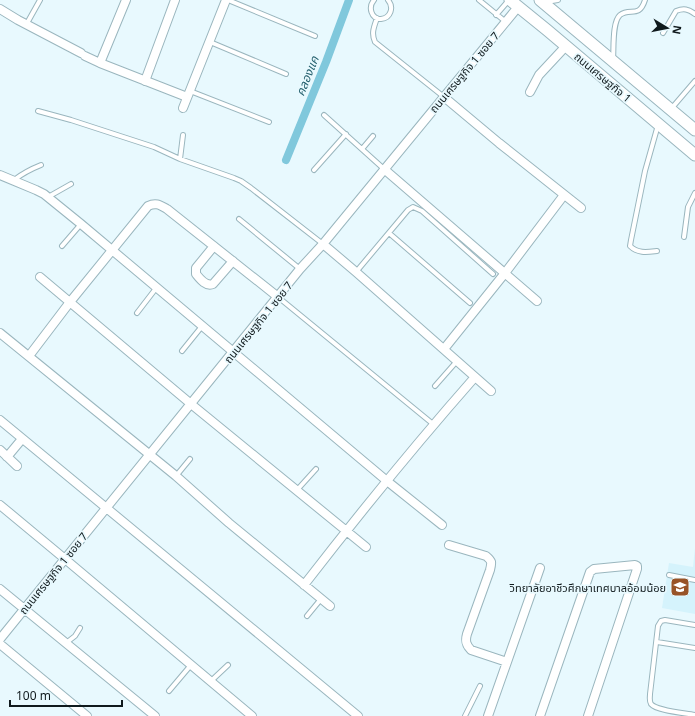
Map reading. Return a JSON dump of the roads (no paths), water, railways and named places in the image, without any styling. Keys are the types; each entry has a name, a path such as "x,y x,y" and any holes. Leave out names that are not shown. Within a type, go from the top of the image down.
{"main road":[{"name":"ถนนเศรษฐกิจ 1","path":"542,1 670,110 692,126"},
{"name":"ถนนเศรษฐกิจ 1","path":"512,2 695,155"}],"street":[{"path":"100,63 126,0"},
{"path":"145,81 175,0"},
{"path":"183,108 227,0"},
{"name":"ถนนเศรษฐกิจ 1 ซอย 7","path":"0,639 300,269 506,22 512,2"},
{"path":"0,9 26,25 100,63 145,81 189,94"},
{"path":"530,92 539,75 566,46"},
{"path":"444,97 581,208"},
{"path":"384,169 538,301"},
{"path":"0,175 36,190 48,197 387,481 442,525"},
{"path":"444,349 505,273 564,195"},
{"path":"29,356 70,302 148,206 153,204 160,205 167,209 278,297"},
{"path":"322,244 491,391"},
{"path":"214,246 196,268 196,274 207,285 211,286 233,261"},
{"path":"40,277 191,404 366,547"},
{"path":"0,333 176,476 229,524 330,606"},
{"path":"304,585 433,424 475,377"},
{"path":"0,420 358,716"},
{"path":"7,457 22,439"},
{"path":"0,450 17,466"},
{"path":"0,506 252,716"},
{"path":"449,545 486,556 492,563 466,639 467,645 471,650 507,662"},
{"path":"540,716 590,572 594,569 635,565 637,566 637,569 588,716"},
{"path":"488,716 540,568"},
{"path":"0,589 155,716"},
{"path":"0,644 87,716"}],"lane":[{"path":"26,25 40,0"},
{"path":"227,0 315,36"},
{"path":"374,0 370,7 371,11 373,15 381,19 386,18 391,11 392,7 388,0"},
{"path":"479,0 506,22"},
{"path":"542,1 558,0"},
{"path":"613,61 616,21 621,14 637,12 641,9 645,0"},
{"path":"496,15 512,2"},
{"path":"663,33 676,11 683,8 690,10 695,14"},
{"path":"377,18 373,30 373,36 376,42 444,97"},
{"path":"209,42 286,74"},
{"path":"670,110 695,81"},
{"path":"189,94 269,122"},
{"path":"38,111 154,147 180,159 241,181 322,244"},
{"path":"324,115 384,169"},
{"path":"657,252 640,252 634,250 630,246 630,240 645,171 658,124"},
{"path":"314,170 346,134"},
{"path":"180,159 183,135"},
{"path":"362,149 373,136"},
{"path":"14,181 28,170 41,165"},
{"path":"48,197 71,184"},
{"path":"684,237 688,207 695,193"},
{"path":"356,272 408,210 413,207 422,211 493,274"},
{"path":"239,219 300,269"},
{"path":"62,246 81,224"},
{"path":"389,233 470,303"},
{"path":"136,313 157,287"},
{"path":"278,297 433,424"},
{"path":"182,351 203,326"},
{"path":"435,386 457,361"},
{"path":"176,476 190,459"},
{"path":"297,490 316,469"},
{"path":"669,575 695,580"},
{"path":"307,616 321,599"},
{"path":"695,625 665,620 661,621 658,626 650,694 650,701 658,708 695,715"},
{"path":"66,643 75,636 80,628"},
{"path":"656,642 695,648"},
{"path":"168,691 191,665"},
{"path":"210,681 228,665"},
{"path":"465,716 480,686"}],"waterway":[{"name":"คลองแค","path":"286,160 326,62 349,0"}],"place":[{"name":"วิทยาลัยอาชีวศึกษาเทศบาลอ้อมน้อย","path":"680,587"}]}
